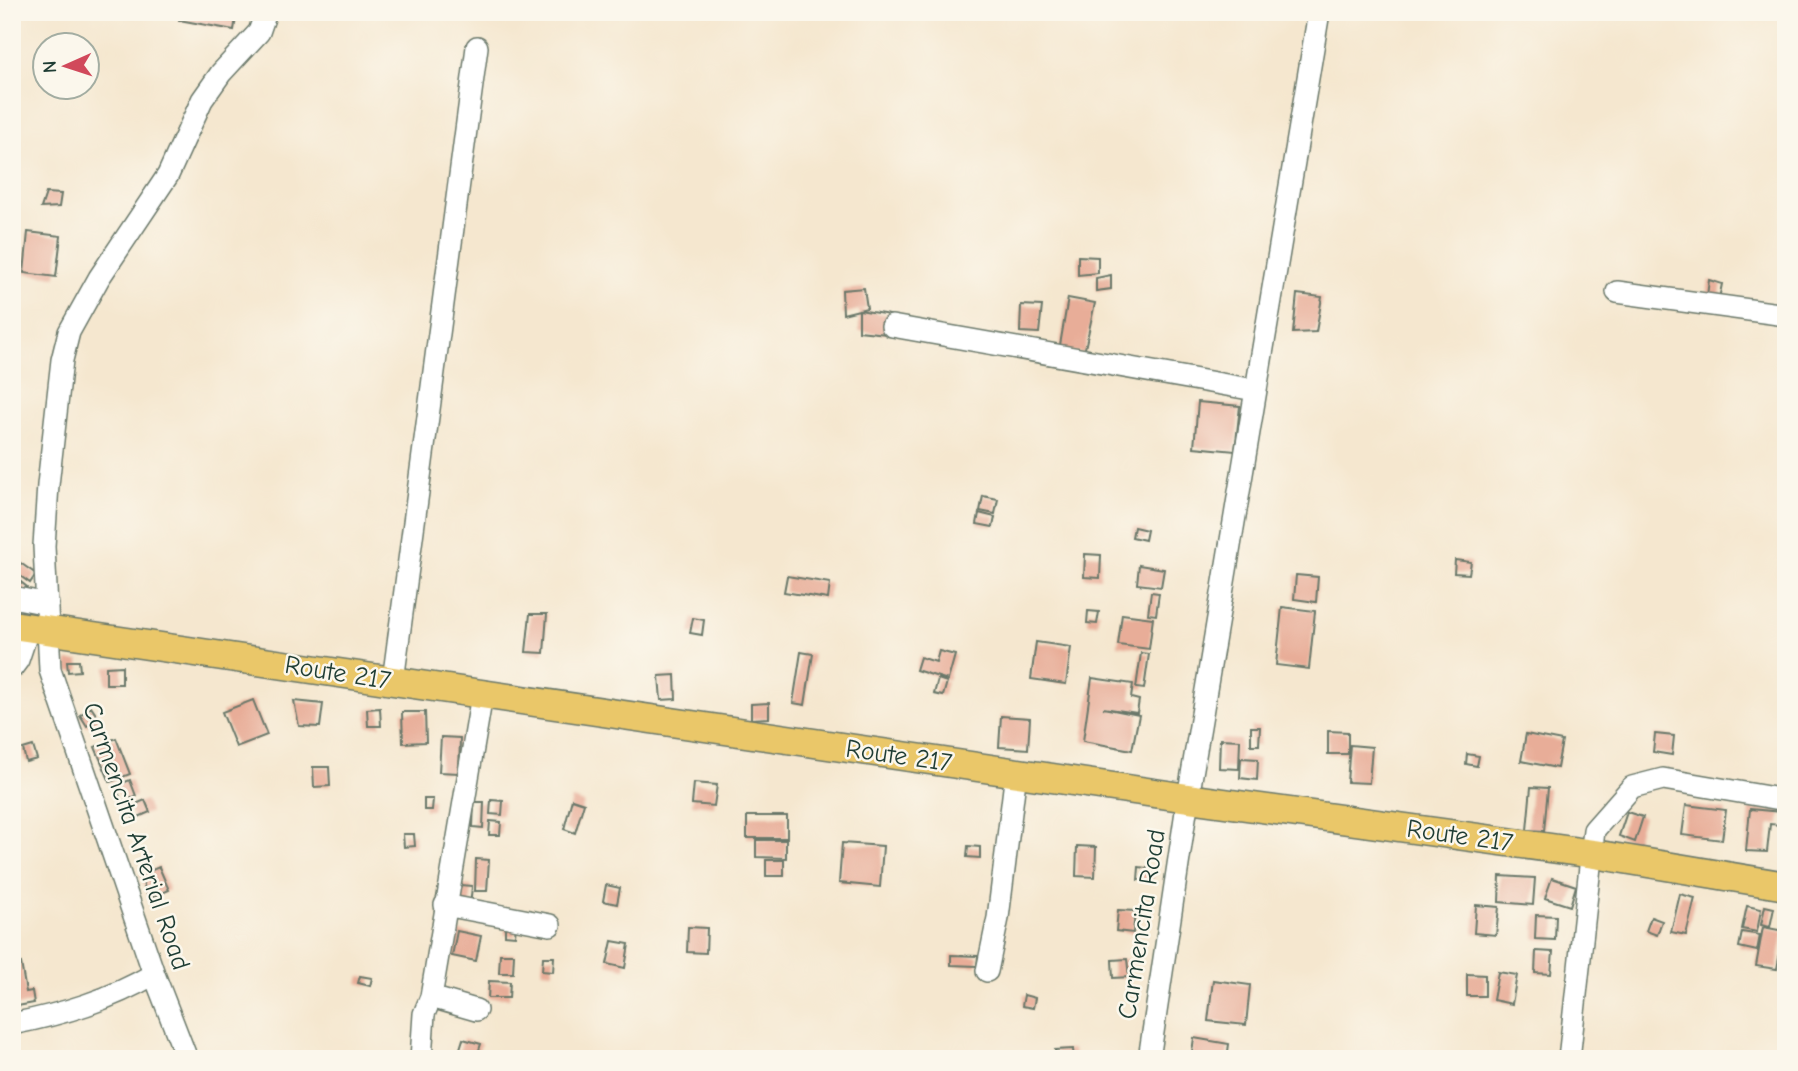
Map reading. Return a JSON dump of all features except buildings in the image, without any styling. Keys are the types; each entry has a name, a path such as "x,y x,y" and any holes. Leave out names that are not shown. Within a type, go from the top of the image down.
{"main road":[{"name":"Route 217","path":"34,621 482,695 1188,798 1594,853 1786,886"}],"street":[{"name":"Carmencita Arterial Road","path":"187,1059 154,974 34,621 62,360 69,332 99,278 168,175 202,100 220,74 259,32 266,12"},
{"name":"Carmencita Road","path":"1149,1059 1188,798 1320,12"},
{"path":"393,681 477,47"},
{"path":"1617,292 1786,315"},
{"path":"892,326 1255,390"},
{"path":"12,597 34,621 12,668"},
{"path":"421,1059 424,1014 431,997 482,695"},
{"path":"987,971 998,918 1016,772"},
{"path":"1569,1059 1594,853 1594,830 1632,787 1663,779 1786,800"},
{"path":"445,905 550,925"},
{"path":"12,1024 60,1015 126,990 154,974"},
{"path":"431,997 476,1010"}]}
